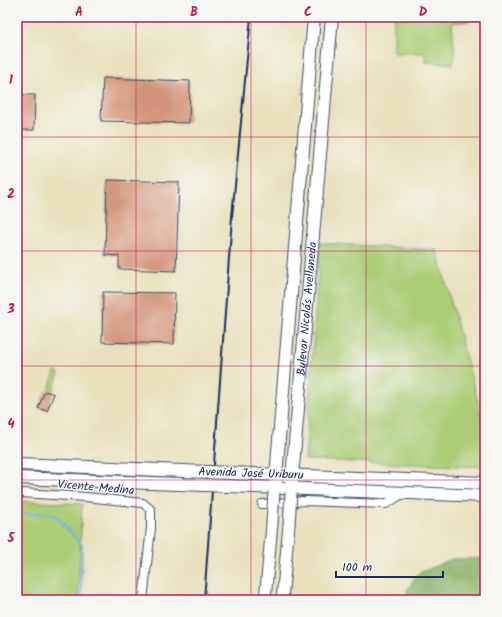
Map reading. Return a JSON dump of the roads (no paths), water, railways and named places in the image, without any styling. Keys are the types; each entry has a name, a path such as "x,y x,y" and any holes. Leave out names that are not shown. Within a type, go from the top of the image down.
{"main road":[{"name":"Bulevar Nicolás Avellaneda","path":"266,600 314,17"},
{"name":"Bulevar Nicolás Avellaneda","path":"282,600 332,17"},
{"name":"Avenida José Uriburu","path":"18,466 485,482"},
{"name":"Avenida José Uriburu","path":"17,478 228,486 291,491 485,496"}],"street":[{"name":"Vicente Medina","path":"17,492 143,503 151,510 151,528 143,600"},
{"path":"262,504 305,501 386,504 405,493"}],"waterway":[{"path":"17,513 54,514 82,545 81,600"}],"railway":[{"path":"204,600 232,217 251,17"}]}
